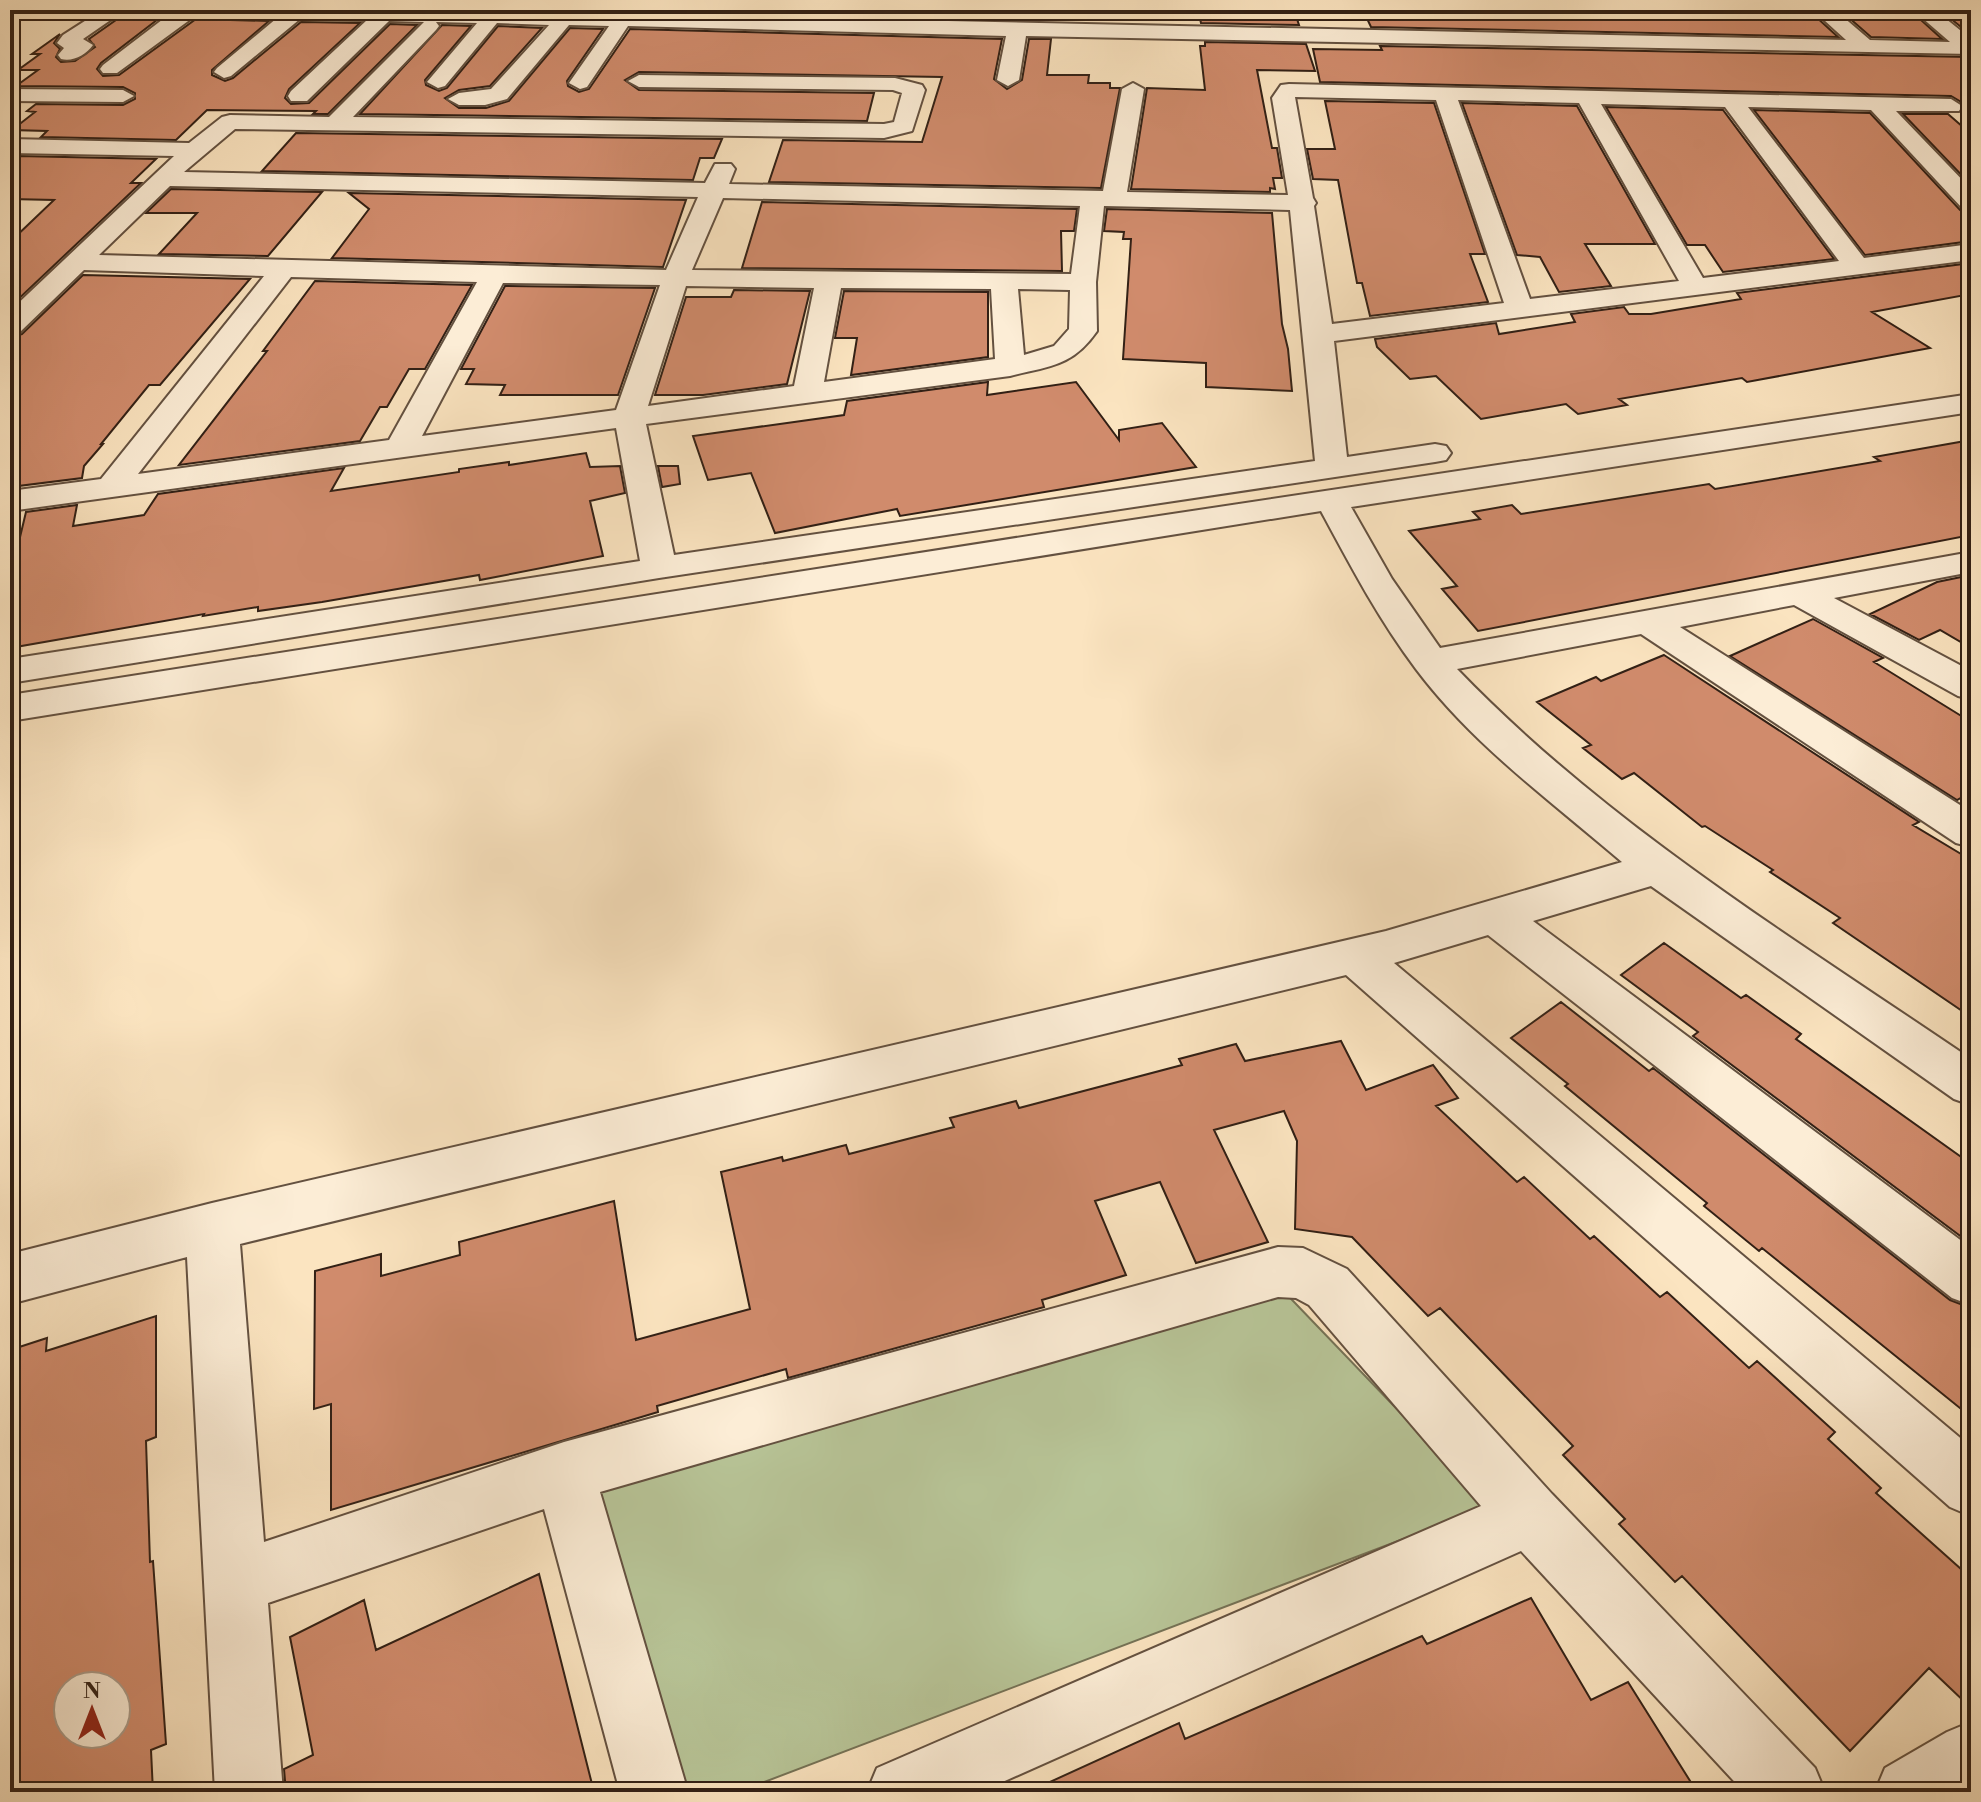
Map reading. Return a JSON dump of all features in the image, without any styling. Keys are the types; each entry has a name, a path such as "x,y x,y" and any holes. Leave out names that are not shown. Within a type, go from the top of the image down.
{"street":[{"path":"68,55 83,45 67,43 72,38 115,10"},
{"path":"110,69 188,10 574,16 622,21 683,16 710,23 934,28 1008,23 1257,33 1413,29 1501,39 1970,48"},
{"path":"1251,10 1257,33"},
{"path":"1823,10 1864,45"},
{"path":"1923,10 1970,48"},
{"path":"224,72 295,13"},
{"path":"299,96 384,15"},
{"path":"438,82 503,15"},
{"path":"459,99 485,99 499,94 574,16"},
{"path":"1488,20 1501,39"},
{"path":"580,83 622,21"},
{"path":"1615,21 1631,42"},
{"path":"694,57 710,23"},
{"path":"1008,23 1008,80"},
{"path":"787,60 798,25"},
{"path":"336,122 429,26"},
{"path":"934,28 937,49"},
{"path":"1810,44 1847,56 1971,59"},
{"path":"10,326 194,150 230,122 740,130 898,129 905,125 914,90 895,84 639,81"},
{"path":"10,501 1038,362 1064,352 1083,331 1083,282 1133,89"},
{"path":"1951,106 1297,89 1285,92 1283,98 1304,203 1321,334 1331,484 1375,579 1430,662 1498,735 1657,868 1971,1085"},
{"path":"1444,92 1520,309"},
{"path":"10,95 123,96"},
{"path":"1586,96 1696,288"},
{"path":"1730,99 1858,268"},
{"path":"1877,104 1967,195"},
{"path":"659,568 629,417 676,277 740,130"},
{"path":"10,146 194,150"},
{"path":"165,179 1304,203"},
{"path":"1321,334 1971,252"},
{"path":"79,262 494,275 1083,282"},
{"path":"112,486 283,269"},
{"path":"399,450 494,275"},
{"path":"807,393 829,280"},
{"path":"1004,281 1010,367"},
{"path":"1569,462 1543,436 1971,374"},
{"path":"10,708 1088,521 1331,484 1569,462 1971,403"},
{"path":"1331,484 1513,441"},
{"path":"10,671 659,568 1088,521"},
{"path":"1430,662 1796,592 1967,565"},
{"path":"1796,592 1971,687"},
{"path":"1647,622 1971,832"},
{"path":"59,699 66,662"},
{"path":"10,1279 212,1227 1355,956 1657,868"},
{"path":"1494,915 1971,1280"},
{"path":"1355,956 1971,1486"},
{"path":"212,1227 249,1792"},
{"path":"235,1583 564,1472 1278,1272 1303,1273 1328,1287 1530,1516 1791,1792"},
{"path":"564,1472 654,1792"},
{"path":"901,1792 1530,1516"},
{"path":"1909,1792 1971,1756"}],"green space":[{"path":"1272,1279 1490,1506 738,1792 685,1792 584,1479"}],"building":[{"path":"589,10 744,10 743,14"},
{"path":"827,10 1037,10 1037,20 825,15"},
{"path":"1198,10 1294,10 1299,25 1201,23"},
{"path":"1363,10 1596,10 1599,14 1814,15 1838,37 1371,27"},
{"path":"1840,10 1910,10 1942,39 1871,37"},
{"path":"1940,10 1971,10 1971,35"},
{"path":"126,13 166,13 101,63 97,69 103,76 119,75 196,19 269,21 212,70 212,75 225,81 233,78 301,22 360,23 289,89 285,98 291,104 309,103 390,24 417,25 328,114 313,114 316,111 207,110 176,140 41,137 47,131 12,130 35,112 27,111 36,104 123,105 135,99 135,93 123,87 16,86 38,70 18,70 40,54 32,54 60,34 54,43 60,49 56,57 61,62 75,61 95,47 89,39"},
{"path":"442,25 471,26 425,80 426,85 439,91 447,88 498,26 542,28 490,86 459,90 445,98 459,108 486,108 509,101 570,28 603,29 567,81 568,86 579,92 589,89 630,29 1002,39 994,79 1007,89 1022,80 1029,39 1051,39 1047,75 1089,75 1088,83 1110,83 1110,88 1120,88 1101,188 769,182 783,140 922,142 942,77 639,72 625,80 639,90 874,93 867,121 360,114"},
{"path":"1205,42 1306,44 1315,71 1257,70 1272,148 1277,148 1282,178 1273,178 1275,189 1270,188 1270,192 1131,189 1147,88 1205,90 1200,46 1205,46"},
{"path":"1380,46 1971,57 1971,103 1963,103 1951,96 1320,82 1313,49 1382,50"},
{"path":"1325,101 1434,103 1485,254 1470,254 1488,302 1370,316 1362,283 1357,283 1338,180 1313,179 1307,149 1335,149"},
{"path":"1462,103 1577,106 1655,244 1585,244 1611,286 1559,292 1540,257 1517,255"},
{"path":"1606,107 1723,110 1834,259 1723,272 1705,245 1687,245"},
{"path":"1754,110 1870,113 1960,210 1971,216 1971,241 1865,255"},
{"path":"1903,114 1948,114 1971,134 1971,185"},
{"path":"296,133 722,139 714,158 700,158 693,180 262,171"},
{"path":"18,156 156,159 131,183 141,183 10,307 10,242 54,200 10,199 10,162"},
{"path":"171,189 322,192 268,256 159,254 197,213 146,213"},
{"path":"349,193 686,200 663,267 332,258 369,209"},
{"path":"762,202 1077,209 1074,231 1061,231 1062,271 742,268"},
{"path":"1107,209 1272,213 1282,324 1292,391 1206,387 1206,363 1123,359 1131,239 1123,239 1124,232 1104,231"},
{"path":"1971,263 1971,294 1872,312 1930,348 1747,382 1742,378 1619,399 1627,405 1578,414 1566,404 1481,419 1436,376 1410,379 1377,347 1375,339 1496,323 1499,334 1575,322 1571,314 1624,307 1629,314 1651,314 1741,299 1737,293"},
{"path":"83,275 250,279 160,385 149,385 84,466 82,478 10,487 10,337 22,334"},
{"path":"315,281 472,285 425,369 409,369 387,407 380,407 360,441 179,465 267,351 263,351"},
{"path":"505,286 655,288 618,395 500,395 505,385 466,384 474,369 461,369"},
{"path":"734,290 810,291 787,384 703,395 655,395 686,297 731,297"},
{"path":"844,291 988,292 988,357 851,375 857,338 835,338"},
{"path":"988,382 987,395 1076,382 1119,440 1119,430 1162,423 1196,467 900,516 897,509 775,533 751,473 708,480 693,436 844,415 847,401"},
{"path":"1971,440 1971,535 1478,631 1442,589 1457,586 1409,531 1480,519 1473,512 1512,505 1521,514 1709,484 1715,489 1880,461 1874,457"},
{"path":"586,453 590,467 620,466 625,493 590,501 603,556 480,580 479,575 322,602 258,611 258,607 204,614 10,648 10,579 26,512 77,505 73,526 144,515 158,494 344,468 331,491 459,472 459,469"},
{"path":"658,466 678,466 680,484 662,487"},
{"path":"1971,575 1971,648 1940,630 1919,640 1870,614 1937,582"},
{"path":"1813,619 1883,658 1874,662 1971,722 1971,792 1957,800 1730,656"},
{"path":"1664,655 1919,822 1913,825 1971,860 1971,1017 1833,923 1840,918 1770,872 1773,870 1705,826 1702,827 1634,773 1622,779 1583,748 1591,745 1537,702 1596,677 1601,681"},
{"path":"1664,943 1741,998 1746,995 1801,1034 1796,1039 1971,1164 1971,1244 1693,1036 1698,1032 1621,975"},
{"path":"1561,1002 1649,1071 1653,1068 1950,1300 1971,1308 1971,1417 1762,1248 1759,1251 1704,1206 1707,1203 1511,1038"},
{"path":"1341,1041 1366,1090 1433,1065 1458,1098 1436,1106 1517,1182 1524,1177 1590,1239 1594,1236 1660,1297 1667,1292 1749,1368 1757,1361 1835,1432 1828,1439 1881,1488 1876,1493 1971,1578 1971,1708 1929,1668 1850,1751 1682,1576 1675,1582 1619,1524 1625,1519 1563,1455 1573,1446 1440,1308 1428,1316 1352,1237 1295,1229 1297,1141 1284,1111 1214,1130 1268,1242 1196,1263 1160,1182 1095,1201 1126,1275 1042,1300 1044,1307 788,1378 786,1369 657,1406 658,1412 331,1510 331,1404 314,1409 315,1271 381,1254 381,1276 460,1255 459,1242 614,1201 636,1340 750,1309 721,1172 846,1145 849,1154 954,1127 950,1118 1016,1101 1019,1108 1182,1065 1179,1059 1236,1044 1245,1061"},
{"path":"156,1316 156,1437 146,1441 150,1562 153,1561 166,1744 151,1750 153,1792 10,1792 10,1350 47,1338 46,1351"},
{"path":"539,1574 594,1792 286,1792 284,1769 313,1755 290,1637 364,1600 376,1650"},
{"path":"1531,1598 1591,1700 1628,1682 1697,1792 1028,1792 1179,1723 1185,1739 1422,1636 1427,1644"}]}
